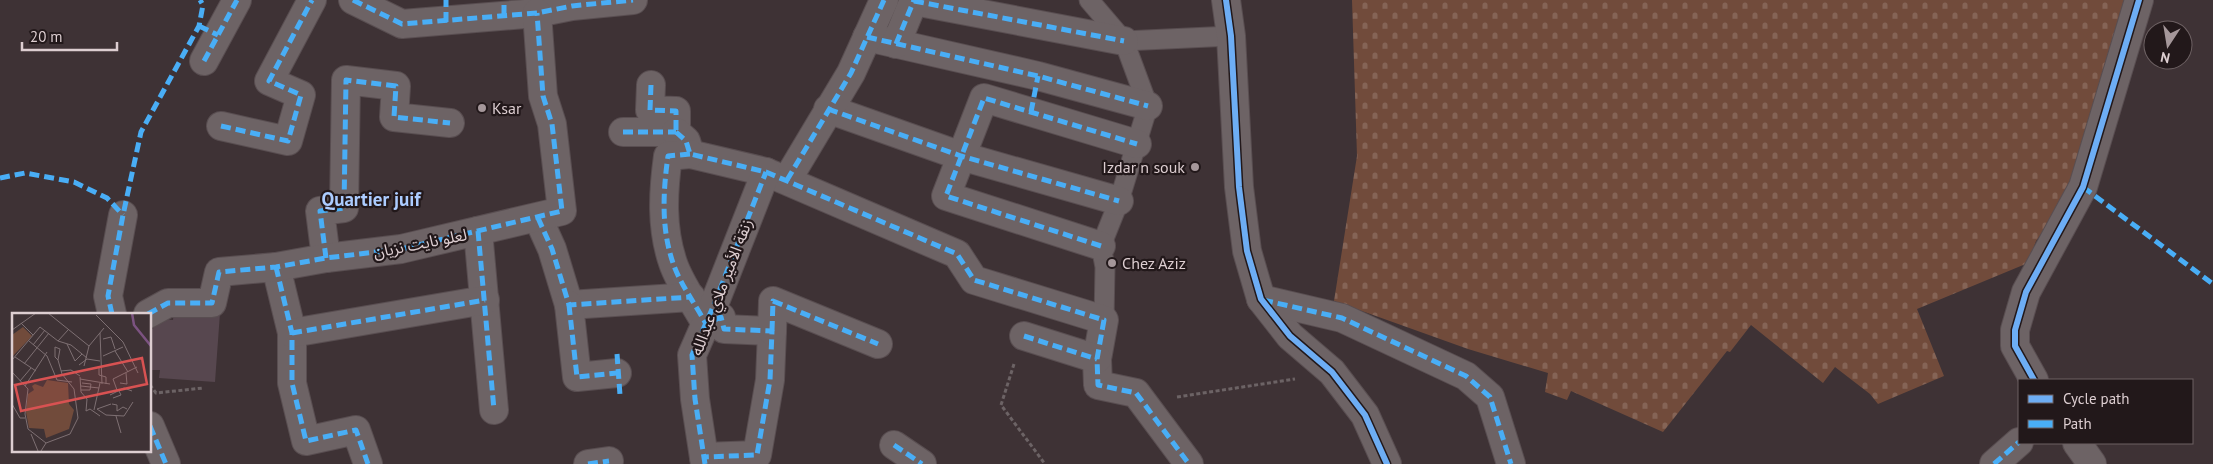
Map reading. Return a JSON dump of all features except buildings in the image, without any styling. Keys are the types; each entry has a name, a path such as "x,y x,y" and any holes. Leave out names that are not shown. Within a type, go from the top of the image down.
{"street":[{"path":"204,61 209,30 237,0"},
{"path":"221,126 288,141 301,95 269,81 312,0"},
{"path":"353,0 402,24 446,11 504,8 537,13 572,6 633,0"},
{"name":"زنقة الأمير ملاي عبدالله","path":"704,460 695,399 692,355 776,176 828,109 851,73 884,0"},
{"path":"1226,0 1231,36 1239,187 1247,251 1261,299 1290,336 1332,372 1365,415 1387,464"},
{"path":"2033,379 2015,346 2015,330 2026,292 2083,188 2139,0"},
{"path":"896,44 914,1 1124,41"},
{"path":"537,13 543,96 552,124 556,167 550,214 552,249 569,305 577,377 618,374"},
{"path":"867,37 1038,76 1148,106"},
{"path":"1031,112 1038,76"},
{"path":"326,258 320,211 344,208 346,80 396,86 394,117 450,123"},
{"path":"651,84 650,110 676,111 683,143"},
{"path":"1101,246 946,196 984,98 1137,144"},
{"path":"828,109 961,156 1119,201"},
{"path":"623,132 683,143 776,176 957,254 974,280 1104,320 1097,359 1098,385 1136,393 1189,464"},
{"path":"683,143 668,156 663,190 666,233 673,264 706,324 721,317 724,329 772,331"},
{"name":"لعلو نايت نزيان","path":"150,313 168,303 212,303 219,272 276,267 401,248 478,232 550,214"},
{"path":"112,313 108,296 123,215"},
{"path":"478,232 494,410"},
{"path":"276,267 292,332 292,383 306,441 356,430 368,464"},
{"path":"569,305 691,297"},
{"path":"1261,299 1342,318 1466,376 1490,397 1511,464"},
{"path":"292,332 485,300"},
{"path":"704,460 757,455 770,380 773,301 878,344"},
{"path":"1024,336 1097,359"},
{"path":"151,428 166,464"},
{"path":"1994,464 2018,443"},
{"path":"2078,444 2092,464"},
{"path":"894,445 922,464"}],"lane":[{"path":"1089,0 1124,41 1148,106 1119,201 1101,246 1105,267 1104,320"},
{"path":"1124,41 1231,36"}],"path":[{"path":"1024,336 1000,404 1045,464"},
{"path":"1136,393 1159,400 1332,372"},
{"path":"151,386 156,393 203,388"}],"green space":[{"path":"1352,0 2134,0 2076,186 2036,241 2028,263 1917,309 1944,376 1878,404 1870,394 1835,367 1823,383 1751,325 1730,352 1727,351 1663,432 1571,391 1567,400 1545,392 1548,373 1468,349 1334,301 1357,156"}],"marked path":[{"path":"112,313 108,296 141,132 199,26 203,5 200,0"},
{"path":"204,61 237,0"},
{"path":"221,126 288,141 301,95 269,81 312,0"},
{"path":"353,0 402,24 537,13 572,6 633,0"},
{"path":"446,0 446,22"},
{"path":"504,0 504,15"},
{"path":"787,180 851,73 884,0"},
{"path":"896,44 914,0"},
{"path":"914,1 1124,41"},
{"path":"150,313 168,303 212,303 219,272 276,267 326,258 401,249 562,211 552,124 543,96 537,13"},
{"path":"199,26 218,35"},
{"path":"867,37 1038,76 1148,106"},
{"path":"1031,112 1038,76"},
{"path":"326,258 320,211 344,208 346,80 396,86 394,117 450,123"},
{"path":"651,85 650,110 676,111 676,132"},
{"path":"1101,246 946,196 984,98 1137,144"},
{"path":"828,109 961,156 1119,201"},
{"path":"623,132 676,132"},
{"path":"676,132 686,141 690,154 766,172 957,254 974,280 1104,320 1097,359 1098,385 1136,393 1189,464"},
{"path":"690,154 668,156 666,169 664,196 666,237 676,271 706,324 721,317 724,329 772,331 770,380 757,455 704,457"},
{"path":"705,464 695,399 692,355 766,172"},
{"path":"0,178 25,173 74,182 107,198 123,215"},
{"path":"2083,187 2213,284"},
{"path":"538,218 552,249 569,305 691,297"},
{"path":"478,231 494,410"},
{"path":"276,267 292,333 292,383 306,441 356,430 368,464"},
{"path":"292,333 485,300"},
{"path":"1263,300 1342,318 1466,376 1490,397 1511,464"},
{"path":"772,331 773,301 878,344"},
{"path":"569,305 577,377 617,373"},
{"path":"1024,336 1097,359"},
{"path":"617,354 620,395"},
{"path":"151,428 166,464"},
{"path":"1994,464 2018,443"},
{"path":"894,445 922,464"},
{"path":"588,464 609,461"}],"cycle path":[{"path":"1226,0 1231,36 1239,187 1247,251 1261,299 1290,336 1332,372 1365,415 1387,464"},
{"path":"2033,379 2015,346 2015,330 2026,292 2083,187 2139,0"}],"place":[{"name":"Ksar","path":"482,108"},
{"name":"Izdar n souk","path":"1195,167"},
{"name":"Chez Aziz","path":"1112,263"}],"district":[{"name":"Quartier juif","path":"371,199"}]}
